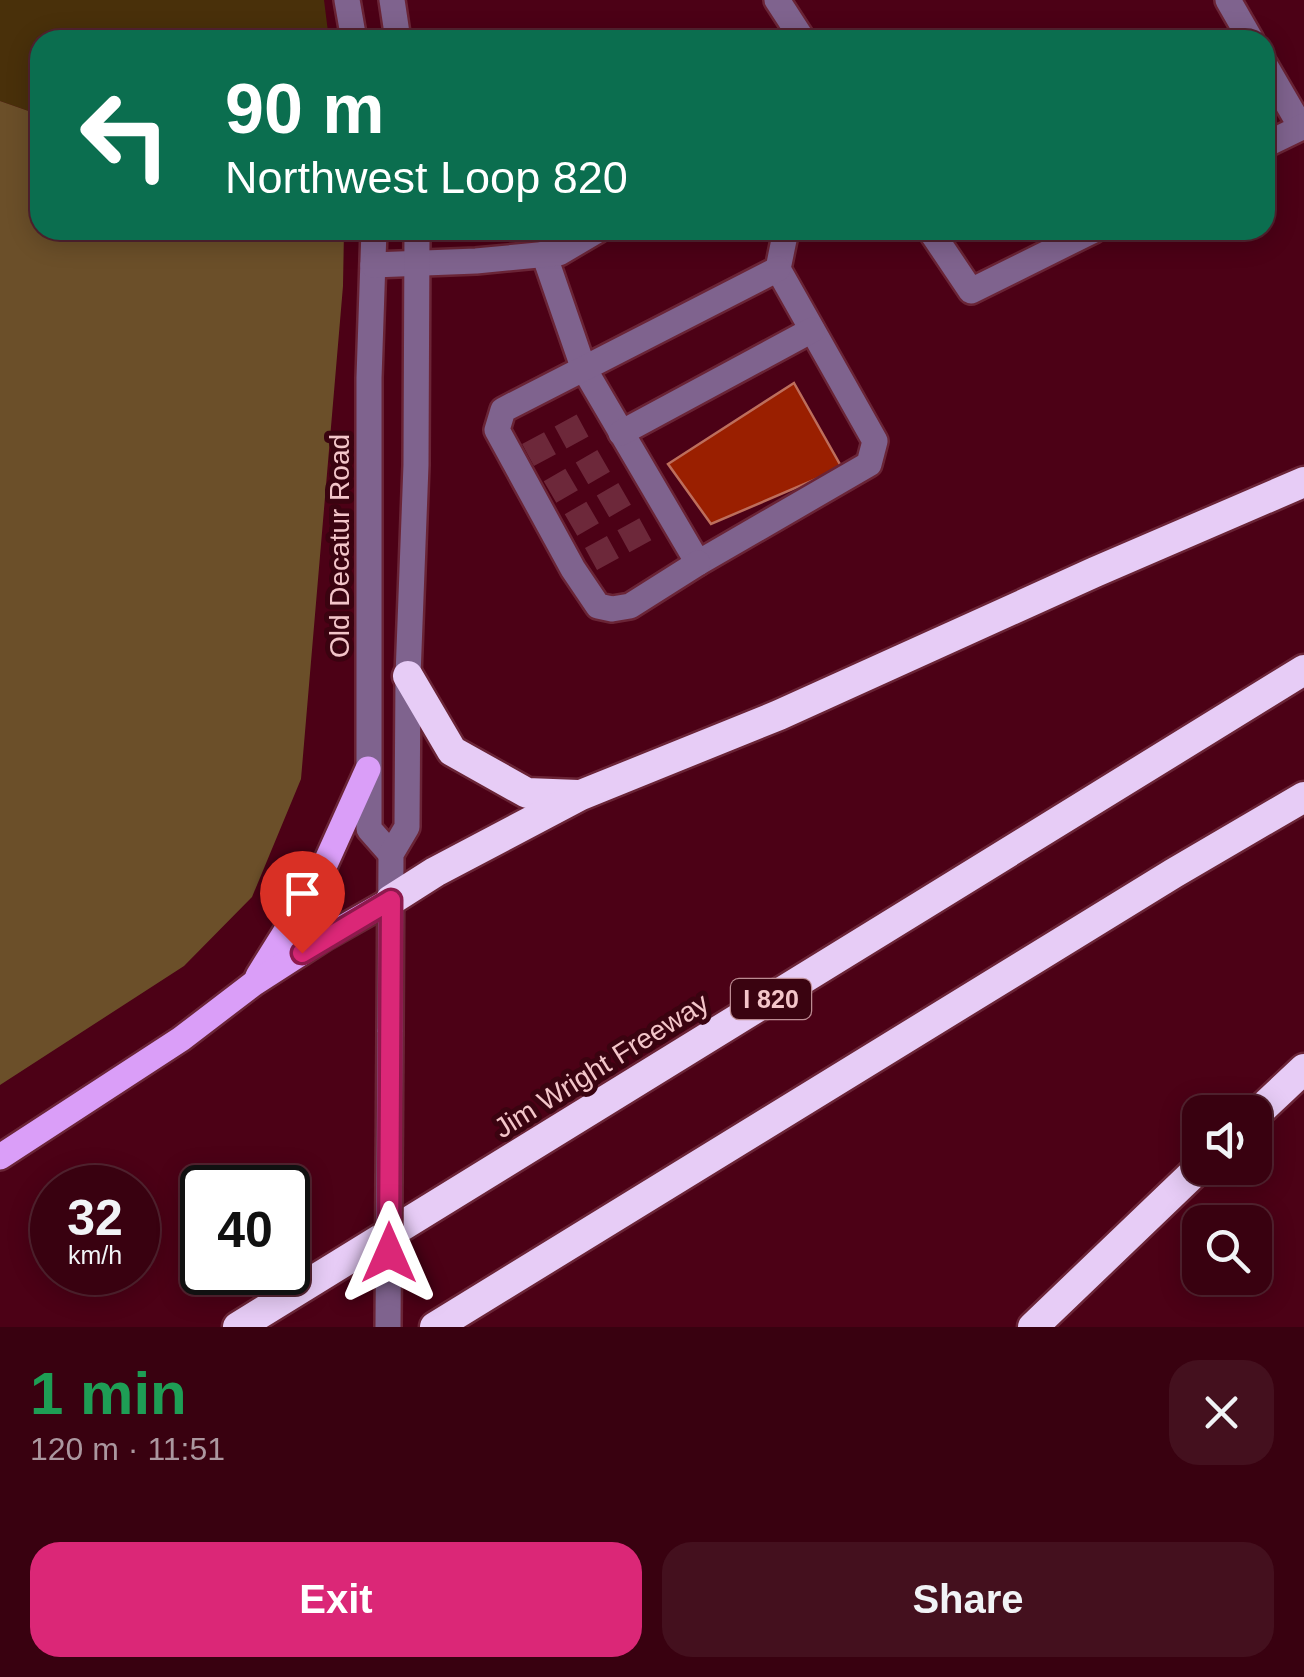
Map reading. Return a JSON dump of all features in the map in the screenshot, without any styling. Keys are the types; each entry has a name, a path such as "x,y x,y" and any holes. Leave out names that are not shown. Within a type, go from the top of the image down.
{"highway":[{"path":"391,900 435,872 582,795 779,715 1304,482"},
{"name":"Jim Wright Freeway","path":"238,1327 1304,670"},
{"path":"408,676 452,751 526,793 582,795"},
{"path":"435,1327 1304,797"},
{"path":"1272,1099 1304,1069"},
{"path":"1033,1327 1182,1184"}],"main road":[{"path":"253,984 318,880 368,769"},
{"path":"0,1157 181,1039 253,984 391,900"}],"street":[{"path":"347,0 352,30"},
{"path":"392,0 396,30"},
{"path":"778,0 798,30"},
{"path":"1228,0 1244,30"},
{"path":"1275,81 1302,126 1275,140"},
{"name":"Old Decatur Road","path":"374,240 369,394 369,829 391,854"},
{"name":"Old Decatur Road","path":"388,1327 391,854 407,827 417,240"},
{"path":"373,264 476,262 558,253 581,240"},
{"path":"778,269 503,410 497,430 521,459 562,529 582,564 598,606 630,606 869,464 875,441 778,269 784,240"},
{"path":"937,240 971,291 1074,240"},
{"path":"544,254 583,367 612,434 662,520 698,564"},
{"path":"612,434 812,330"}],"shaded area":[{"path":"0,0 324,0 328,30 30,30 30,112 0,101"},
{"path":"0,101 30,112 30,240 344,240 301,779 252,897 184,966 0,1085"}],"building":[{"path":"794,383 842,468 711,524 668,464"}],"tunnel":[{"path":"528,455 591,421"},
{"path":"550,492 612,456"},
{"path":"571,525 633,489"},
{"path":"591,559 653,525"}],"route":[{"path":"302,953 391,900 389,1253"}]}
